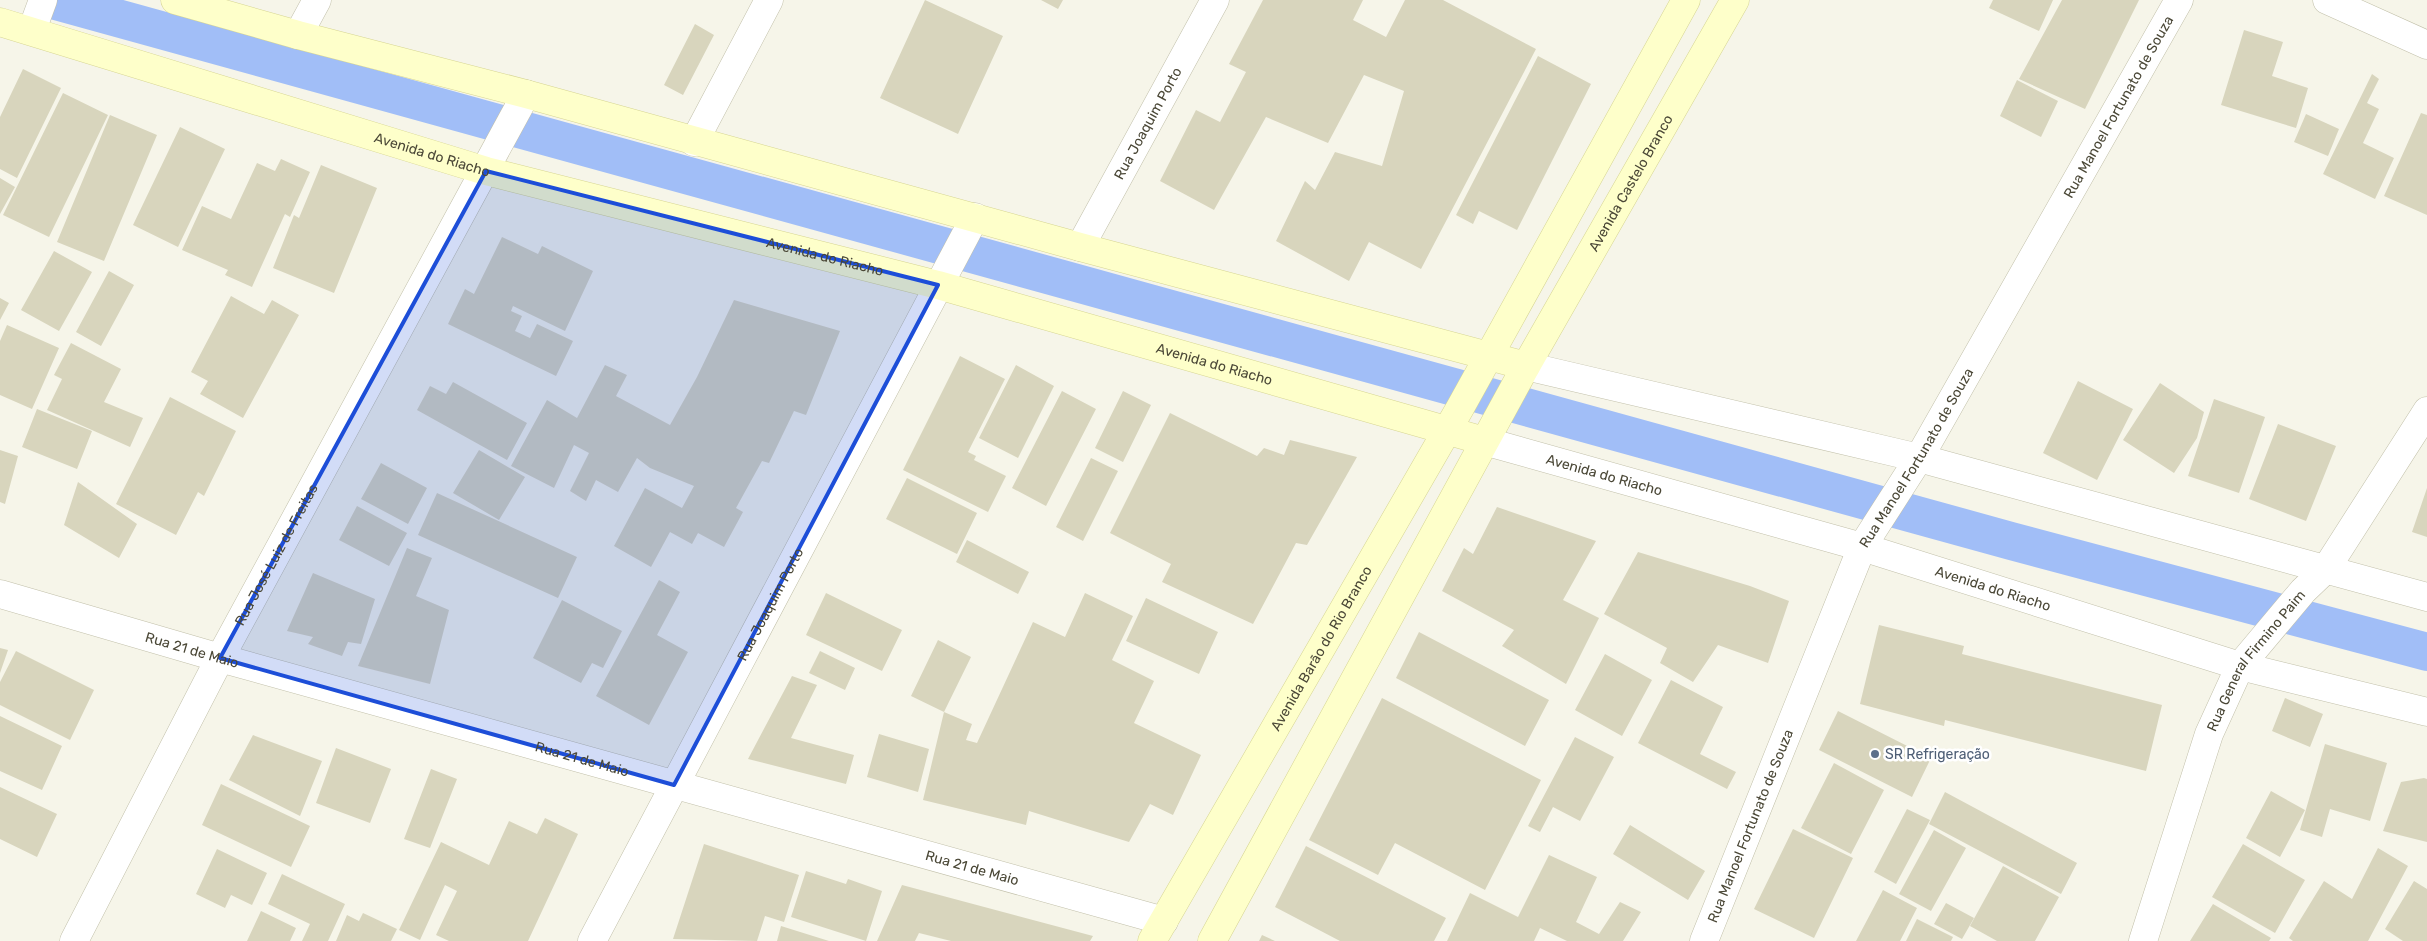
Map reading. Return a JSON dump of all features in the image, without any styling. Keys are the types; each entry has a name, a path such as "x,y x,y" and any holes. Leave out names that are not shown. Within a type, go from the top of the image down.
{"main road":[{"path":"174,0 522,102 694,142 971,225 1080,247 1520,376 1212,941"},
{"path":"1484,365 1686,0"},
{"name":"Avenida Castelo Branco","path":"1520,376 1735,0"},
{"name":"Avenida do Riacho","path":"0,22 32,30 486,171 943,276 1453,419 1490,432"},
{"name":"Avenida Barão do Rio Branco","path":"1158,931 1484,365"}],"street":[{"path":"32,30 43,0"},
{"path":"298,35 316,0"},
{"path":"694,142 769,0"},
{"name":"Rua Joaquim Porto","path":"1080,247 1215,0"},
{"name":"Rua Manoel Fortunato de Souza","path":"1704,941 1862,547 1919,458 2180,0"},
{"path":"2327,0 2427,46"},
{"name":"Rua José Luiz de Freitas","path":"74,941 220,658 522,102"},
{"name":"Rua Joaquim Porto","path":"592,941 971,225"},
{"path":"1520,376 1919,458 2427,597"},
{"name":"Rua General Firmino Paim","path":"2143,941 2208,734 2240,666 2303,591 2326,569 2427,411"},
{"name":"Avenida do Riacho","path":"1490,432 2240,666 2427,712"},
{"name":"Rua 21 de Maio","path":"0,594 220,658 674,785 1158,931"}],"highlighted area":[{"path":"486,171 938,285 674,785 220,658"}],"building":[{"path":"925,0 1003,36 958,134 880,98"},
{"path":"1041,0 1063,0 1058,9"},
{"path":"1263,0 1363,0 1353,20 1386,37 1405,0 1443,0 1536,49 1421,269 1369,242 1349,281 1276,241 1305,181 1315,190 1335,152 1382,166 1404,91 1364,75 1328,143 1266,117 1214,210 1160,181 1196,110 1220,122 1246,72 1229,64"},
{"path":"1993,0 2053,0 2039,31 1989,8"},
{"path":"2062,0 2139,0 2085,109 2019,79"},
{"path":"695,24 714,35 683,95 664,85"},
{"path":"2244,30 2283,42 2272,76 2308,88 2296,128 2221,105"},
{"path":"1538,56 1591,84 1517,230 1479,211 1473,224 1456,215"},
{"path":"23,69 61,88 17,178 0,169 0,117"},
{"path":"2372,74 2379,79 2367,103 2379,109 2363,143 2394,158 2375,199 2323,174"},
{"path":"2017,80 2058,101 2041,137 2000,116"},
{"path":"63,93 108,115 49,237 3,215"},
{"path":"2421,113 2427,115 2427,215 2384,196"},
{"path":"2306,114 2339,129 2328,156 2294,142"},
{"path":"110,115 157,135 104,261 57,242"},
{"path":"180,127 225,149 178,247 133,225"},
{"path":"281,159 310,172 290,217 285,214 252,287 225,275 228,270 182,250 202,206 231,219 257,163 275,171"},
{"path":"321,165 377,188 334,293 273,268 294,215 299,218"},
{"path":"0,178 15,187 0,214"},
{"path":"502,237 538,254 542,246 593,271 565,331 513,306 511,311 522,316 515,331 530,338 537,324 573,341 556,376 448,324 465,289 474,294"},
{"path":"54,251 92,272 59,331 21,310"},
{"path":"109,271 134,285 101,346 76,332"},
{"path":"231,296 264,314 272,300 299,315 243,418 200,394 208,381 191,372"},
{"path":"0,298 9,303 0,320"},
{"path":"734,300 840,331 806,415 794,411 769,463 762,461 736,508 743,512 724,547 698,533 692,544 670,532 651,567 614,546 645,488 682,508 694,486 650,468 637,458 618,492 596,480 586,501 570,491 589,453 574,445 554,488 511,466 547,400 577,418 605,365 627,375 616,396 670,425 697,377"},
{"path":"7,325 59,348 32,409 0,395 0,341"},
{"path":"71,343 121,369 104,402 143,418 130,447 47,410 62,379 54,375"},
{"path":"960,356 1005,379 968,452 976,456 974,460 1006,476 988,512 903,470"},
{"path":"1016,365 1054,386 1018,458 979,438"},
{"path":"2078,381 2133,409 2097,480 2043,453"},
{"path":"453,382 527,423 507,460 417,410 430,386 446,394"},
{"path":"2160,383 2204,412 2197,438 2174,473 2123,440"},
{"path":"1062,391 1096,409 1046,506 1012,488"},
{"path":"1123,391 1151,405 1123,462 1095,448"},
{"path":"170,397 236,431 204,496 198,492 176,535 116,504"},
{"path":"2214,399 2265,417 2239,493 2188,476"},
{"path":"37,409 92,431 77,469 22,447"},
{"path":"1170,413 1257,456 1264,448 1284,455 1290,440 1357,457 1307,545 1296,543 1253,624 1162,582 1171,564 1110,533"},
{"path":"2278,424 2336,446 2306,521 2249,499"},
{"path":"0,450 18,456 5,504 0,502"},
{"path":"479,450 525,477 499,520 453,493"},
{"path":"1091,458 1118,471 1083,541 1056,527"},
{"path":"381,463 427,488 408,524 361,499"},
{"path":"907,478 977,513 957,554 886,519"},
{"path":"78,482 137,524 119,558 64,525"},
{"path":"2427,488 2427,537 2412,532"},
{"path":"437,493 577,557 558,598 418,535"},
{"path":"357,506 407,533 389,566 339,540"},
{"path":"1497,507 1596,541 1563,600 1599,618 1566,684 1502,646 1514,630 1442,591 1464,548 1473,554"},
{"path":"967,540 1029,572 1018,594 956,562"},
{"path":"407,548 432,558 416,596 449,610 430,684 358,666"},
{"path":"1638,552 1750,586 1789,601 1768,663 1718,645 1693,682 1660,663 1667,648 1604,614"},
{"path":"313,573 375,599 361,644 348,642 342,656 308,644 313,637 287,631"},
{"path":"659,580 680,592 657,635 688,652 649,725 596,696"},
{"path":"826,593 902,630 882,671 806,635"},
{"path":"1085,593 1133,616 1112,660 1154,681 1134,723 1201,755 1173,815 1150,804 1129,842 1029,811 1026,825 923,800 944,712 972,724 966,740 977,743 1033,622 1065,637"},
{"path":"1146,598 1218,632 1199,674 1126,641"},
{"path":"562,600 622,631 603,668 592,663 581,683 533,658"},
{"path":"1879,625 1964,646 1962,654 2162,705 2146,771 1945,720 1944,726 1860,704"},
{"path":"1419,632 1549,700 1525,746 1396,678"},
{"path":"938,640 971,657 944,712 911,696"},
{"path":"0,648 8,650 0,673"},
{"path":"16,651 94,690 70,740 0,705 0,682"},
{"path":"820,651 855,668 845,690 809,673"},
{"path":"1605,654 1652,680 1622,736 1575,710"},
{"path":"792,676 817,685 791,738 854,755 846,784 748,759"},
{"path":"1671,680 1723,707 1700,754 1736,772 1727,789 1638,743"},
{"path":"1382,698 1541,780 1485,890 1395,843 1378,875 1309,840"},
{"path":"2285,698 2323,714 2310,747 2272,731"},
{"name":"SR Refrigeração","path":"1838,711 1931,758 1912,797 1819,750"},
{"path":"0,716 62,746 42,790 0,771"},
{"path":"879,734 929,749 918,792 867,777"},
{"path":"253,735 322,761 300,816 229,780"},
{"path":"1575,737 1614,757 1580,821 1553,807 1540,832 1528,826"},
{"path":"2325,744 2387,763 2370,821 2330,809 2322,837 2300,830"},
{"path":"336,748 391,769 370,823 316,803"},
{"path":"1834,763 1884,790 1851,854 1801,828"},
{"path":"431,769 457,779 430,848 404,839"},
{"path":"2427,779 2427,842 2383,831 2401,782"},
{"path":"221,784 310,826 291,867 202,825"},
{"path":"0,787 57,814 37,857 0,839"},
{"path":"2271,791 2305,810 2280,857 2246,838"},
{"path":"1945,792 2077,863 2061,894 1929,824"},
{"path":"1907,809 1930,820 1896,884 1874,872"},
{"path":"545,818 578,834 528,941 449,941 436,935 457,891 445,885 420,940 399,930 441,842 489,865 509,821 537,834"},
{"path":"1630,825 1705,871 1688,900 1613,854"},
{"path":"1793,829 1853,858 1814,938 1754,909"},
{"path":"1934,830 1966,848 1931,911 1899,894"},
{"path":"704,844 799,875 784,922 765,916 757,941 673,939"},
{"path":"2243,844 2305,880 2275,933 2212,897"},
{"path":"1306,846 1446,918 1434,941 1340,941 1275,907"},
{"path":"2378,848 2408,866 2368,941 2293,941 2289,938 2324,881 2352,899"},
{"path":"217,849 267,873 252,905 231,895 225,908 196,894"},
{"path":"1549,855 1597,877 1576,922 1599,934 1620,902 1641,912 1623,941 1567,941 1540,928 1534,941 1447,941 1470,893 1518,917"},
{"path":"2003,866 2059,897 2035,941 1997,941 1970,926"},
{"path":"806,871 846,884 848,879 882,891 866,941 791,917"},
{"path":"282,874 345,904 328,941 302,941 310,924 268,904"},
{"path":"2414,881 2427,889 2427,941 2403,941 2385,929"},
{"path":"902,885 1093,936 1090,941 951,941 919,933 915,941 877,941"},
{"path":"1883,890 1917,908 1900,941 1856,941"},
{"path":"1946,903 1974,918 1962,939 1934,924"},
{"path":"2213,904 2271,938 2269,941 2190,941"},
{"path":"261,911 296,928 290,941 247,941"},
{"path":"363,913 397,929 391,941 336,941 347,915 359,921"},
{"path":"1917,919 1953,937 1951,941 1906,941"},
{"path":"781,926 829,941 777,941"},
{"path":"1262,935 1275,941 1259,941"}],"waterway":[{"path":"52,0 2011,541 2427,652"}],"place":[{"name":"SR Refrigeração","path":"1875,754"}]}
